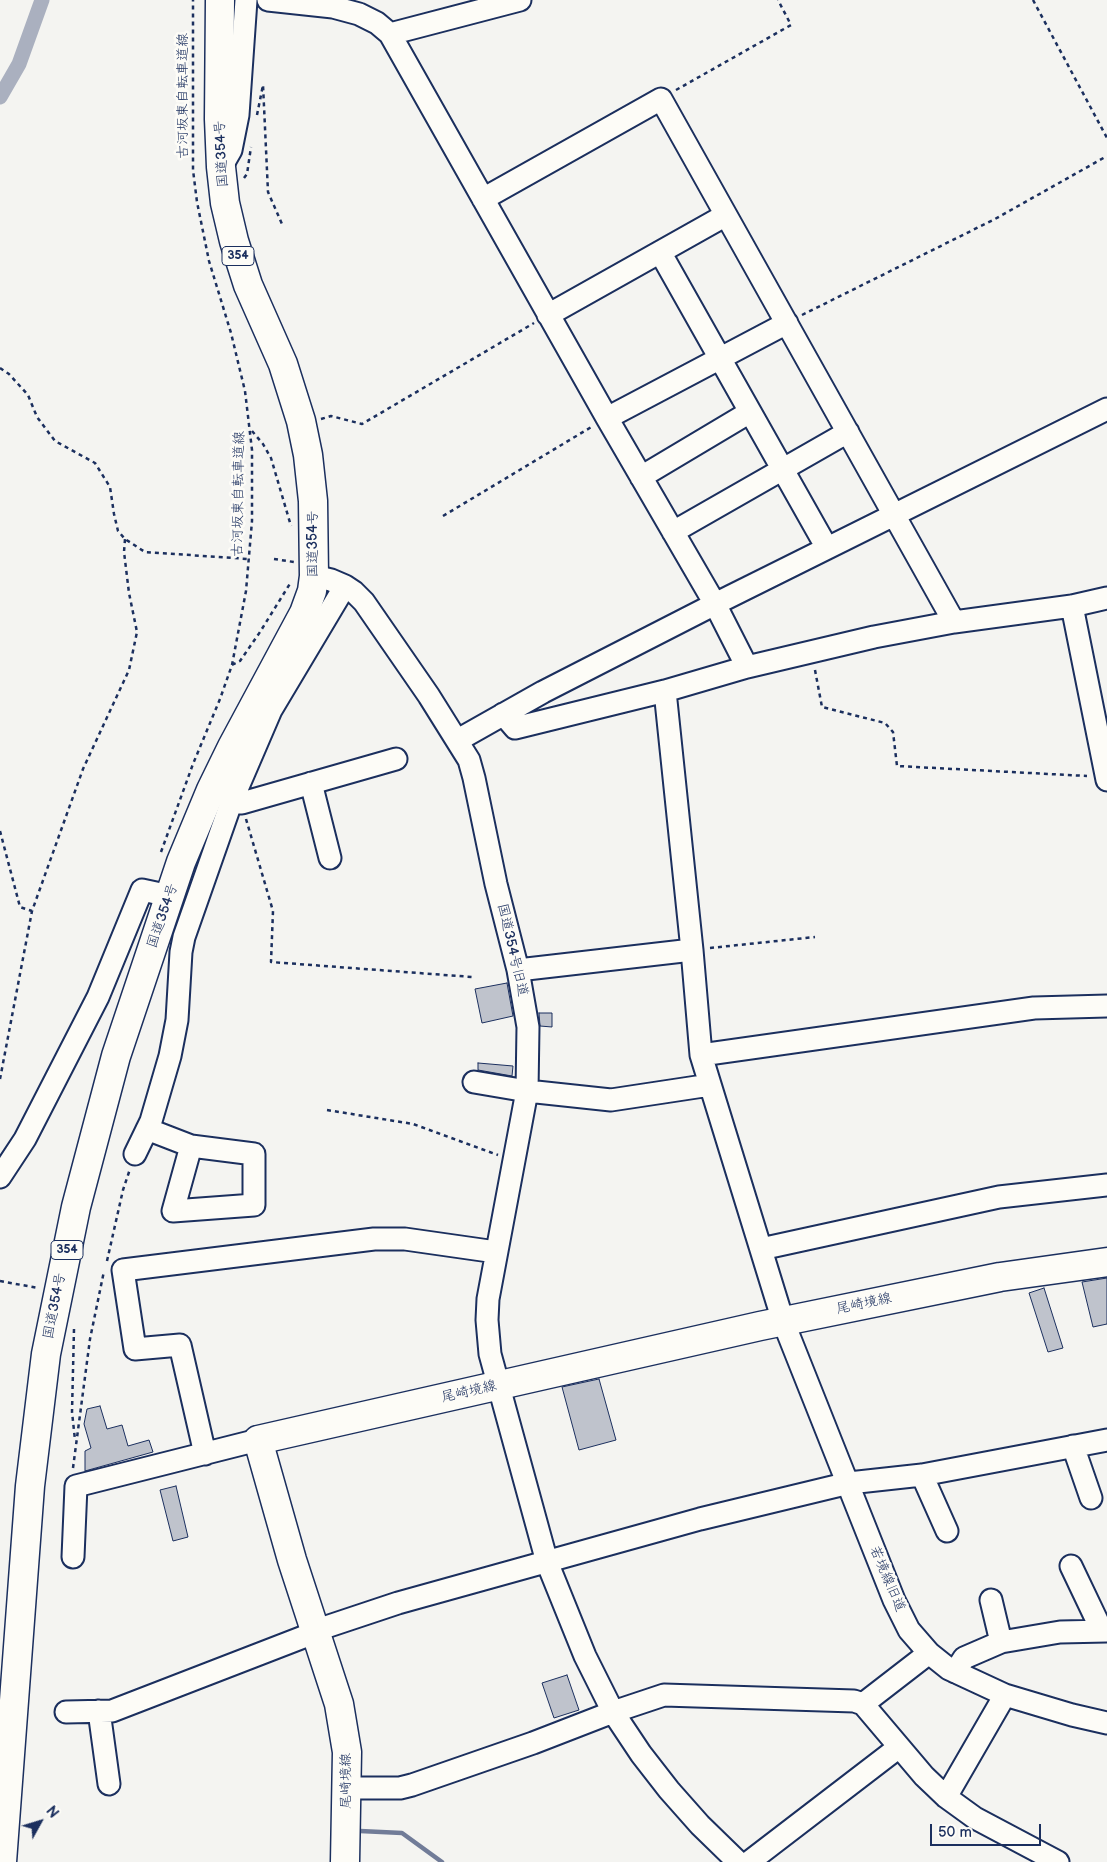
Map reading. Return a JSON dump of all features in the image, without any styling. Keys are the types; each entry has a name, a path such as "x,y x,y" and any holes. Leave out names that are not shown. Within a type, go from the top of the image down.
{"main road":[{"name":"国道354号","path":"2,1862 30,1486 46,1354 76,1207 113,1065 135,994 185,854 211,790 232,747 304,614 312,591 304,577 313,501 308,455 302,425 283,364 248,285 234,241 225,203 221,167 220,0"},
{"name":"尾崎境線","path":"345,1862 347,1752 339,1704 317,1631 292,1560 258,1440 783,1321 1000,1277 1107,1262"}],"street":[{"path":"221,167 232,150 238,115 246,0"},
{"path":"268,0 333,7 359,14 377,23 390,34 548,315 715,604 747,667"},
{"path":"390,34 520,0"},
{"path":"483,199 661,99 954,622"},
{"path":"548,315 726,215"},
{"path":"660,252 827,548"},
{"path":"607,418 787,323"},
{"path":"458,740 503,714 715,604 1107,409"},
{"path":"641,477 750,412"},
{"path":"673,532 848,432"},
{"name":"国道354号旧道","path":"304,577 331,580 345,586 359,596 458,740 468,760 474,778 496,884 518,970 528,1028 527,1091 488,1299 487,1320 490,1354 547,1562 584,1656 612,1712 669,1790 738,1862"},
{"path":"135,1154 147,1129 163,1083 177,1020 181,952 184,937 271,710 345,586"},
{"path":"503,714 515,728 665,691 747,667 812,652 954,622 1072,606 1107,598"},
{"path":"1072,606 1107,779"},
{"name":"若境線旧道","path":"665,691 701,1055 783,1321 894,1600 909,1630 929,1653 955,1672 1005,1695 1072,1715 1107,1723"},
{"path":"236,803 396,760"},
{"path":"311,783 330,858"},
{"path":"0,1177 25,1139 98,997 142,890 170,896"},
{"path":"518,970 692,950"},
{"path":"701,1055 1034,1008 1107,1006"},
{"path":"474,1082 527,1091 611,1100 710,1086"},
{"path":"147,1129 191,1146"},
{"path":"761,1249 1000,1196 1107,1184"},
{"path":"205,1454 180,1345 135,1349 123,1270 374,1239 405,1239 496,1252"},
{"path":"73,1557 74,1480 205,1454 258,1440"},
{"path":"66,1712 112,1710 326,1627 398,1604 700,1520 849,1483 922,1475 1107,1440"},
{"path":"1073,1446 1091,1498"},
{"path":"922,1475 947,1531"},
{"path":"955,1672 964,1658 1001,1642 1060,1632 1104,1631 1071,1566"},
{"path":"991,1600 1001,1642"},
{"path":"863,1704 929,1653"},
{"path":"347,1788 400,1788 412,1785 533,1743 652,1698 676,1694 854,1701 863,1704 899,1747 946,1797 975,1818 1058,1862"},
{"path":"946,1797 1005,1695"},
{"path":"99,1711 109,1784"},
{"path":"749,1862 899,1747"}],"path":[{"name":"古河坂東自転車道線","path":"158,860 232,665 246,590 252,521 252,450 241,373 214,281 197,202 193,170 193,0"},
{"path":"661,99 791,26 778,0"},
{"path":"1033,0 1107,138"},
{"path":"256,121 263,85 268,192 282,224"},
{"path":"225,203 247,174 253,138"},
{"path":"787,323 995,219 1107,156"},
{"path":"302,425 331,416 362,424 548,315"},
{"path":"0,368 9,374 28,395 37,417 56,441 95,463 110,487 118,531 126,539 145,552 248,559"},
{"path":"443,516 607,418"},
{"path":"250,430 263,444 271,458 293,533"},
{"path":"0,1079 32,911 83,769 129,670 136,632 124,552 126,539"},
{"path":"274,559 291,561"},
{"path":"232,665 240,661 260,632 304,577"},
{"path":"812,652 822,707 885,723 893,732 897,766 1107,779"},
{"path":"236,803 273,911 271,962 472,977"},
{"path":"0,831 20,908 32,911"},
{"path":"692,950 815,937"},
{"path":"327,1110 413,1124 513,1161"},
{"path":"75,1444 80,1420 90,1339 123,1190 135,1154"},
{"path":"0,1281 35,1288"},
{"path":"74,1323 72,1412 75,1444 74,1480"}],"building":[{"path":"507,983 513,1016 482,1023 475,989"},
{"path":"539,1013 552,1013 552,1027 540,1026"},
{"path":"478,1063 513,1066 512,1076 478,1070"},
{"path":"1107,1278 1107,1324 1093,1327 1082,1282"},
{"path":"1044,1288 1063,1348 1048,1352 1029,1293"},
{"path":"599,1379 616,1440 579,1450 562,1387"},
{"path":"100,1406 107,1429 122,1425 128,1446 149,1440 153,1452 85,1471 85,1451 91,1448 84,1424 87,1409"},
{"path":"176,1486 188,1537 173,1541 160,1490"},
{"path":"567,1675 579,1710 554,1718 542,1683"}],"waterway":[{"path":"0,97 19,64 42,0"},
{"path":"360,1831 402,1833 442,1862"}]}
